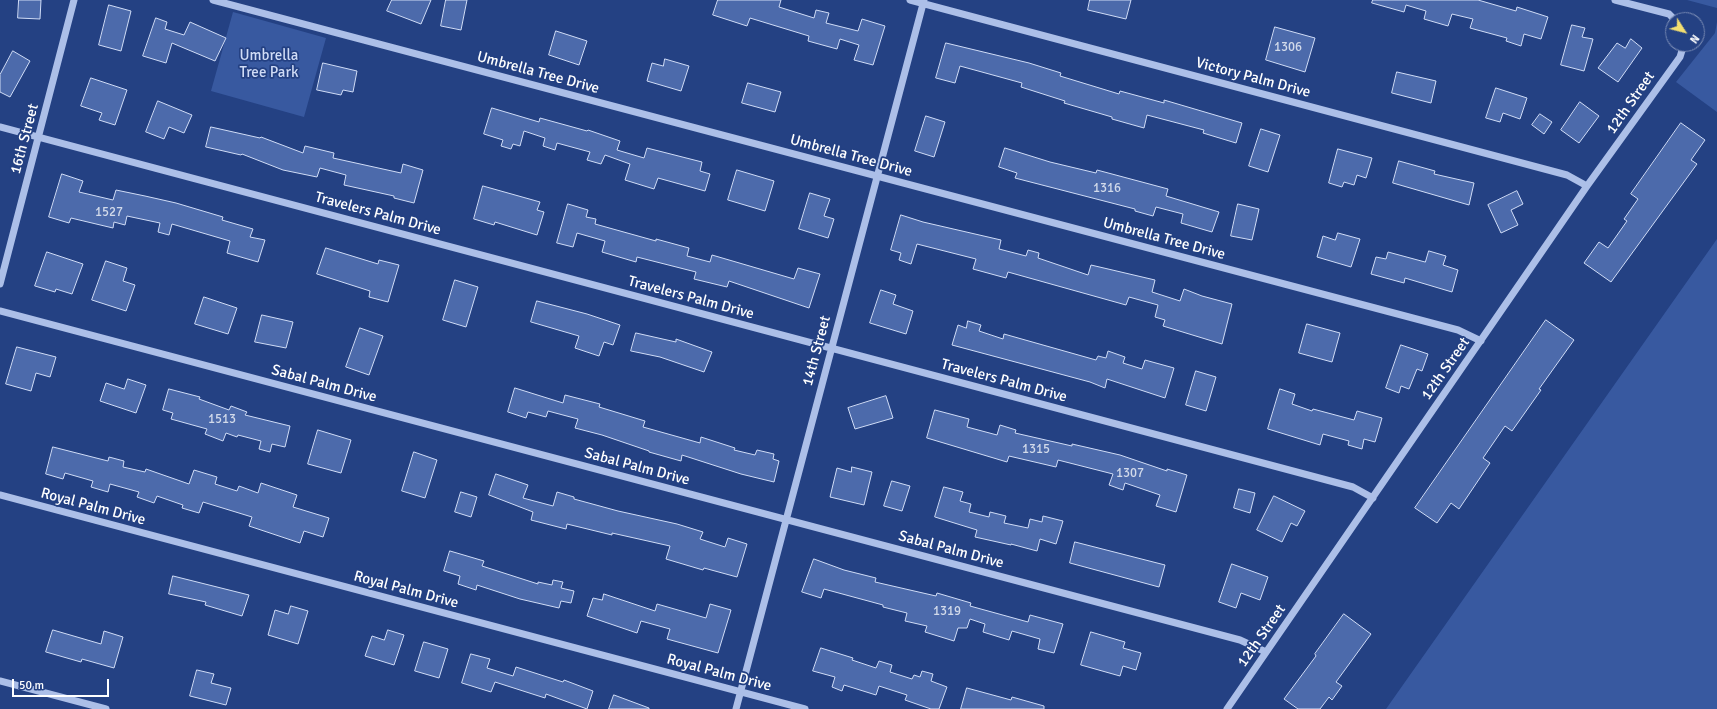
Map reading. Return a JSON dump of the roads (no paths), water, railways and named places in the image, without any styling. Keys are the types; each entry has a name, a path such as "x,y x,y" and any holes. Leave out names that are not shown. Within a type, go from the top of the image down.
{"street":[{"name":"16th Street","path":"0,284 74,0"},
{"name":"Umbrella Tree Drive","path":"213,0 1458,330 1481,341"},
{"name":"Victory Palm Drive","path":"910,0 924,2 1567,175 1588,186"},
{"path":"1615,0 1665,13"},
{"name":"14th Street","path":"736,709 924,2"},
{"name":"12th Street","path":"1227,709 1588,186 1680,57 1682,52"},
{"name":"Travelers Palm Drive","path":"0,127 1353,487 1373,498"},
{"name":"Sabal Palm Drive","path":"0,311 1240,640 1266,652"},
{"name":"Royal Palm Drive","path":"0,495 805,709"},
{"path":"0,681 106,709"}],"park label":[{"name":"Umbrella Tree Park","path":"269,64"}]}
